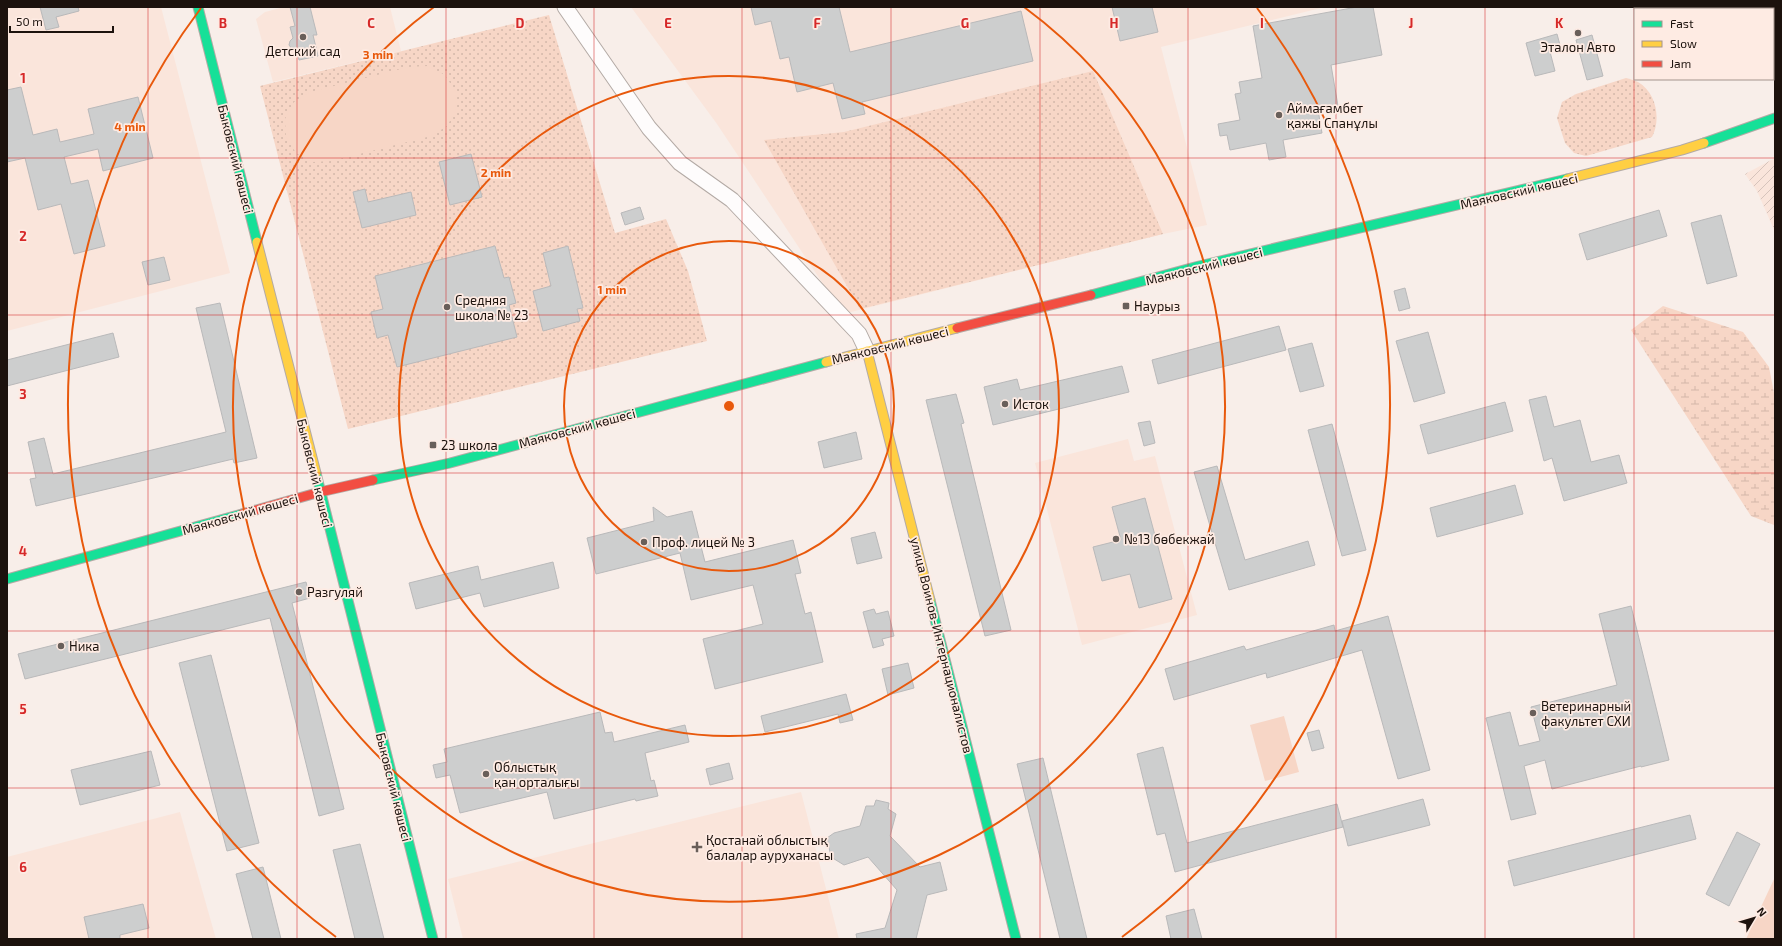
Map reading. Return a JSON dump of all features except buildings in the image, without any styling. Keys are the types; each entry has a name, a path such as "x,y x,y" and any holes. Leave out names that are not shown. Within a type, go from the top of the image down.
{"main road":[{"name":"Быковский көшесі","path":"198,7 433,939"},
{"name":"Маяковский көшесі","path":"7,579 320,492 450,463 867,351 1119,288 1195,267 1532,188 1675,152 1775,118"},
{"name":"улица Воинов-Интернационалистов","path":"867,351 1016,939"}],"street":[{"path":"565,7 649,128 670,152 680,163 732,200 760,228 859,334 867,351"}],"shaded area":[{"path":"7,7 161,7 230,273 7,331"},
{"path":"284,7 390,7 401,51 273,82 256,19 265,12"},
{"path":"631,7 1325,7 1161,47 1207,225 1163,234 843,314 717,124"},
{"path":"1775,158 1775,232 1757,191 1745,174"},
{"name":"№13 бөбекжай","path":"1128,439 1134,461 1155,456 1197,615 1082,645 1035,463"},
{"name":"Қостанай облыстық балалар ауруханасы","path":"801,792 839,939 463,939 448,879"},
{"path":"180,812 216,939 7,939 7,857"}],"green space":[{"path":"549,15 615,233 666,219 688,271 707,341 348,429 260,86"},
{"path":"428,66 445,75 455,91 456,110 447,126 431,136 331,161 312,162 296,153 286,137 285,119 294,102 310,92 409,67"},
{"path":"1093,71 1163,234 860,309 764,140 844,132"},
{"path":"1626,78 1638,82 1649,93 1653,100 1657,115 1655,130 1652,137 1586,156 1574,153 1565,143 1557,118 1562,102 1576,94"},
{"path":"1663,306 1743,332 1769,367 1775,398 1774,525 1751,516 1631,330"},
{"path":"1284,716 1299,772 1265,781 1250,725"},
{"path":"1775,877 1775,939 1746,939"}],"traffic: fast":[{"path":"198,7 257,242"},
{"path":"1704,143 1775,118"},
{"path":"1091,295 1195,267 1567,179"},
{"path":"373,480 450,463 826,362"},
{"path":"316,473 433,939"},
{"path":"7,579 242,514"},
{"path":"930,600 1016,939"}],"traffic: slow":[{"path":"1567,179 1704,143"},
{"path":"257,242 316,473"},
{"path":"826,362 957,328"},
{"path":"867,351 930,600"}],"traffic: jam":[{"path":"957,328 1091,295"},
{"path":"242,514 320,492 373,480"}],"place":[{"name":"Эталон Авто","path":"1578,33"},
{"name":"Детский сад","path":"303,37"},
{"name":"Аймағамбет қажы Спанұлы","path":"1279,115"},
{"name":"Наурыз","path":"1126,306"},
{"name":"Средняя школа № 23","path":"447,307"},
{"name":"Исток","path":"1005,404"},
{"name":"23 школа","path":"433,445"},
{"name":"№13 бөбекжай","path":"1116,539"},
{"name":"Проф. лицей № 3","path":"644,542"},
{"name":"Разгуляй","path":"299,592"},
{"name":"Ника","path":"61,646"},
{"name":"Ветеринарный факультет СХИ","path":"1533,713"},
{"name":"Облыстық қан орталығы","path":"486,774"},
{"name":"Қостанай облыстық балалар ауруханасы","path":"697,847"}]}
